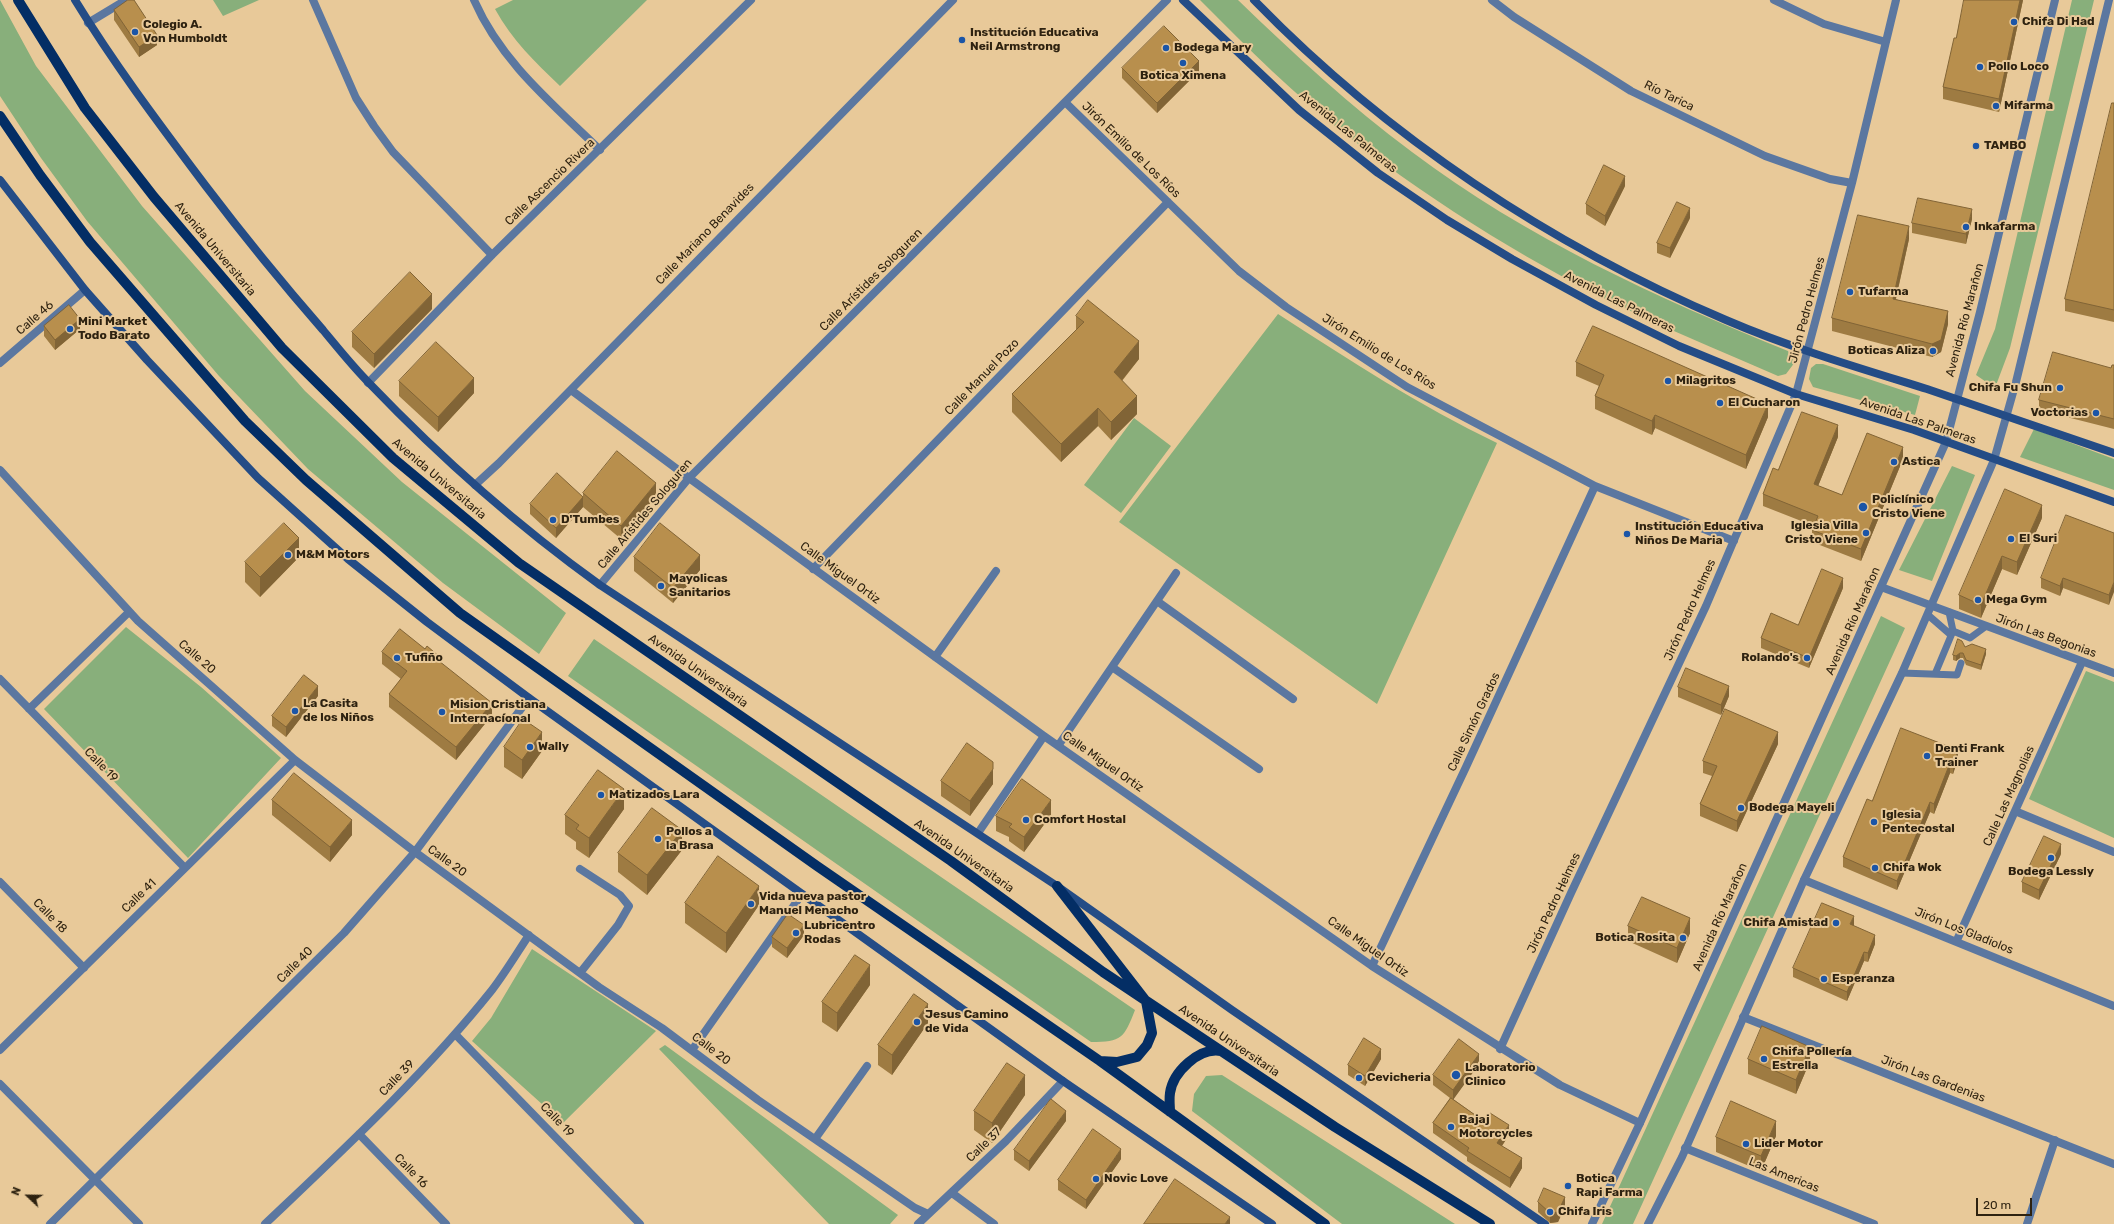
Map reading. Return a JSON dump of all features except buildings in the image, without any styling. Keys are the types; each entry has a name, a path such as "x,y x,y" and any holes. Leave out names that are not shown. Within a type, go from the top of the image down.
{"main road":[{"name":"Avenida Universitaria","path":"18,0 85,108 154,197 282,348 393,458 520,564 945,857 1103,972 1336,1127 1490,1224"},
{"name":"Avenida Universitaria","path":"75,0 88,23 168,136 263,261 368,383 475,485 569,562 600,585 1057,886 1245,1019 1545,1224"},
{"name":"Avenida Las Palmeras","path":"1183,0 1299,110 1378,173 1447,220 1512,259 1596,305 1679,346 1796,394 1946,442 2114,502"},
{"path":"1254,0 1280,27 1354,93 1423,147 1495,197 1569,243 1647,284 1726,321 1808,353 1956,400 2114,453"},
{"path":"0,116 40,175 90,242 245,421 306,480 460,613 817,866 1100,1061 1325,1224"},
{"path":"1,183 85,290 147,360 258,478 348,559 427,622 529,698 802,894 928,982 1063,1081 1272,1224"},
{"path":"1057,886 1146,1001 1152,1033 1147,1045 1137,1056 1117,1062 1100,1061"},
{"path":"1170,1112 1170,1093 1174,1081 1187,1064 1197,1057 1214,1050 1221,1051"}],"street":[{"path":"88,23 126,0"},
{"path":"313,0 356,98 374,126 393,152 492,255"},
{"path":"474,0 494,39 511,62 600,150"},
{"name":"Calle Ascencio Rivera","path":"368,383 492,255 751,0"},
{"name":"Calle Mariano Benavides","path":"475,485 953,0"},
{"name":"Calle Arístides Sologuren","path":"600,585 689,478 1066,103 1167,0"},
{"name":"Río Tarica","path":"1492,0 1514,17 1631,91 1765,156 1830,178 1852,183"},
{"path":"1774,0 1824,24 1886,42"},
{"name":"Jirón Pedro Helmes","path":"1500,1049 1571,893 1706,606 1796,394 1852,183 1896,0"},
{"name":"Avenida Río Marañon","path":"1592,1224 1640,1123 1946,442 1980,312 2055,0"},
{"path":"1648,1224 1685,1148 1804,880 1902,673 1994,460 2007,417 2109,0"},
{"name":"Jirón Emilio de Los Ríos","path":"1066,103 1239,271 1286,307 1407,387 1595,486 1734,541"},
{"name":"Calle Manuel Pozo","path":"813,569 1168,202"},
{"name":"Calle 46","path":"0,364 85,290"},
{"name":"Calle Miguel Ortiz","path":"570,390 813,569 1044,736 1372,966 1500,1049 1560,1085 1640,1123"},
{"name":"Calle 20","path":"0,470 129,612 295,760 415,852 580,973 692,1050 758,1100 915,1208 928,1214"},
{"name":"Calle Simón Grados","path":"1372,966 1466,767 1595,486"},
{"path":"935,657 996,571"},
{"path":"1058,746 1176,574"},
{"name":"Jirón Las Begonias","path":"1881,587 2114,674"},
{"path":"1157,601 1293,699"},
{"path":"29,709 129,612"},
{"name":"Calle Las Magnolias","path":"1957,940 2082,662"},
{"path":"1112,667 1259,769"},
{"name":"Calle 19","path":"0,679 185,868"},
{"name":"Calle 40","path":"50,1224 344,933 415,852 529,698"},
{"path":"978,833 1044,736"},
{"name":"Calle 41","path":"0,1050 295,760"},
{"path":"2015,812 2114,852"},
{"path":"580,869 620,896 629,906 618,925 580,973"},
{"name":"Jirón Los Gladiolos","path":"1804,880 1957,940 2114,1006"},
{"name":"Calle 18","path":"0,882 84,968"},
{"path":"692,1050 802,894"},
{"name":"Calle 39","path":"266,1224 360,1134 455,1034 493,988 529,935"},
{"name":"Jirón Las Gardenias","path":"1743,1017 2114,1164"},
{"name":"Calle 19","path":"455,1034 640,1224"},
{"path":"815,1139 867,1066"},
{"name":"Calle 37","path":"918,1224 1006,1141 1063,1081"},
{"path":"0,1084 139,1224"},
{"name":"Calle 16","path":"360,1134 446,1224"},
{"path":"2027,1224 2055,1140"},
{"name":"Las Americas","path":"1685,1148 1874,1224"},
{"path":"952,1193 994,1224"}],"lane":[{"path":"1935,674 1952,633 1949,612"},
{"path":"1928,615 1952,633 1970,638"},
{"path":"1967,648 1970,638 1985,626"},
{"path":"1902,673 1957,675 1961,663"}],"green space":[{"path":"0,0 36,66 142,206 305,391 402,482 566,613 539,654 443,583 308,469 219,376 87,221 41,158 0,96"},
{"path":"213,0 259,0 223,16"},
{"path":"513,0 647,0 560,86 516,41 495,9"},
{"path":"1200,0 1238,0 1301,60 1344,98 1412,152 1500,212 1594,264 1690,310 1788,351 1795,362 1786,374 1778,376 1658,324 1565,278 1490,235 1418,188 1329,121 1272,71"},
{"path":"2072,0 2094,0 2010,348 1995,388 1976,375 1995,329"},
{"path":"1278,314 1358,365 1440,414 1497,443 1377,704 1119,522"},
{"path":"1816,364 1823,364 1920,396 1915,415 1813,387 1809,379 1811,368"},
{"path":"1134,418 1171,446 1121,513 1084,485"},
{"path":"2034,429 2114,459 2114,490 2020,457"},
{"path":"1952,466 1975,475 1932,581 1899,570"},
{"path":"1881,616 1905,628 1633,1224 1602,1224"},
{"path":"126,627 201,687 281,758 188,858 44,709"},
{"path":"594,639 1135,1010 1128,1027 1116,1039 1091,1042 568,676"},
{"path":"2086,671 2114,682 2114,838 2029,799"},
{"path":"532,949 656,1031 563,1123 472,1041 491,1018"},
{"path":"665,1045 898,1215 890,1224 829,1224 659,1049"},
{"path":"1222,1075 1455,1224 1342,1224 1192,1111 1194,1094 1206,1076"}],"place":[{"name":"Chifa Di Had","path":"2014,22"},
{"name":"Colegio A. Von Humboldt","path":"135,32"},
{"name":"Institución Educativa Neil Armstrong","path":"962,40"},
{"name":"Bodega Mary","path":"1166,48"},
{"name":"Botica Ximena","path":"1183,63"},
{"name":"Pollo Loco","path":"1980,67"},
{"name":"Mifarma","path":"1996,106"},
{"name":"TAMBO","path":"1976,146"},
{"name":"Inkafarma","path":"1966,227"},
{"name":"Tufarma","path":"1850,292"},
{"name":"Mini Market Todo Barato","path":"70,329"},
{"name":"Boticas Aliza","path":"1933,351"},
{"name":"Milagritos","path":"1668,381"},
{"name":"Chifa Fu Shun","path":"2060,388"},
{"name":"El Cucharon","path":"1720,403"},
{"name":"Voctorias","path":"2096,413"},
{"name":"Astica","path":"1894,462"},
{"name":"Policlínico Cristo Viene","path":"1863,507"},
{"name":"D'Tumbes","path":"553,520"},
{"name":"Iglesia Villa Cristo Viene","path":"1866,533"},
{"name":"Institución Educativa Niños De Maria","path":"1627,534"},
{"name":"El Suri","path":"2011,539"},
{"name":"M&M Motors","path":"288,555"},
{"name":"Mayolicas Sanitarios","path":"661,586"},
{"name":"Mega Gym","path":"1978,600"},
{"name":"Tufiño","path":"397,658"},
{"name":"Rolando's","path":"1807,658"},
{"name":"La Casita de los Niños","path":"295,711"},
{"name":"Mision Cristiana Internacíonal","path":"442,712"},
{"name":"Wally","path":"530,747"},
{"name":"Denti Frank Trainer","path":"1927,756"},
{"name":"Matizados Lara","path":"601,795"},
{"name":"Bodega Mayeli","path":"1741,808"},
{"name":"Comfort Hostal","path":"1026,820"},
{"name":"Iglesia Pentecostal","path":"1874,822"},
{"name":"Pollos a la Brasa","path":"658,839"},
{"name":"Bodega Lessly","path":"2051,858"},
{"name":"Chifa Wok","path":"1875,868"},
{"name":"Vida nueva pastor Manuel Menacho","path":"751,904"},
{"name":"Chifa Amistad","path":"1836,923"},
{"name":"Lubricentro Rodas","path":"796,933"},
{"name":"Botica Rosita","path":"1683,938"},
{"name":"Esperanza","path":"1824,979"},
{"name":"Jesus Camino de Vida","path":"917,1022"},
{"name":"Chifa Pollería Estrella","path":"1764,1059"},
{"name":"Laboratorio Clinico","path":"1456,1075"},
{"name":"Cevicheria","path":"1359,1078"},
{"name":"Bajaj Motorcycles","path":"1451,1127"},
{"name":"Lider Motor","path":"1746,1144"},
{"name":"Novic Love","path":"1096,1179"},
{"name":"Botica Rapi Farma","path":"1568,1186"},
{"name":"Chifa Iris","path":"1550,1212"}]}
